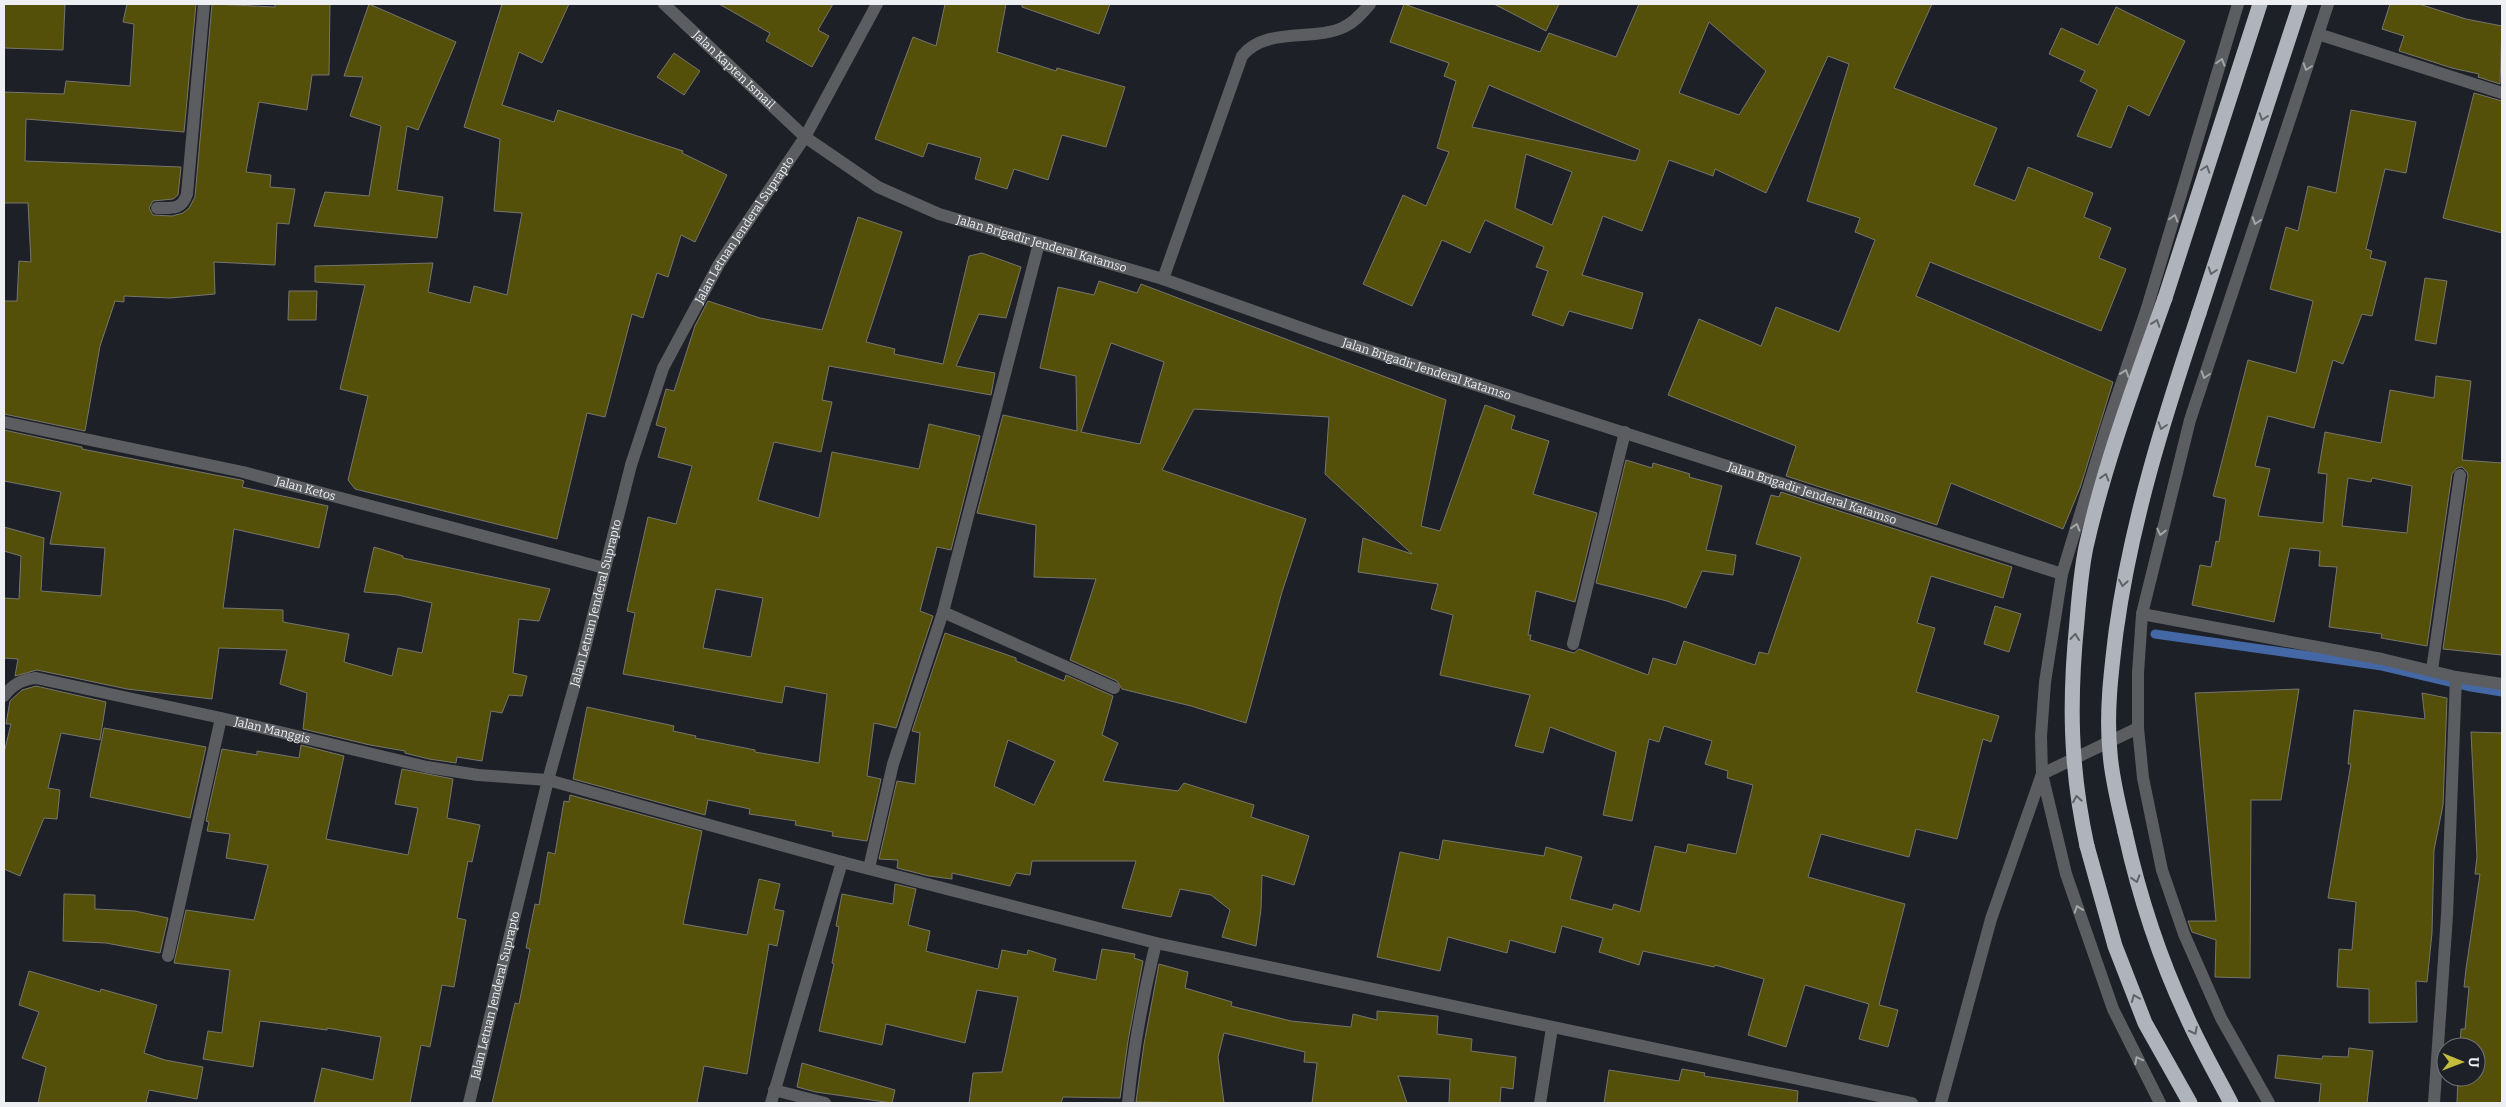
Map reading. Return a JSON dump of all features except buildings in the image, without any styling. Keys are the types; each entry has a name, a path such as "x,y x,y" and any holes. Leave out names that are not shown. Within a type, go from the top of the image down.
{"highway":[{"path":"2190,1103 2145,1023 2114,946 2086,846 2076,798 2072,743 2071,681 2080,586 2095,510 2116,439 2165,298 2260,4"},
{"path":"2231,1103 2186,1016 2156,942 2134,873 2115,787 2108,729 2110,681 2125,570 2143,491 2300,4"}],"street":[{"path":"157,208 178,208 184,203 187,194 204,4"},
{"name":"Jalan Kapten Ismail","path":"664,4 805,137"},
{"name":"Jalan Letnan Jenderal Suprapto","path":"469,1103 548,780 631,465 663,368 718,264 805,137 877,4"},
{"path":"1163,278 1242,56 1253,44 1276,38 1344,28 1370,4"},
{"path":"2160,1103 2112,1008 2066,874 2042,774 2041,736 2045,682 2062,574 2108,423 2147,308 2238,4"},
{"path":"2269,1103 2221,1018 2184,934 2162,870 2143,778 2138,728 2138,672 2142,614 2190,420 2328,4"},
{"path":"2318,34 2502,93"},
{"name":"Jalan Brigadir Jenderal Katamso","path":"805,137 878,187 939,214 1163,278 1321,335 2062,574"},
{"path":"869,868 893,764 943,612 1039,243"},
{"name":"Jalan Ketos","path":"4,422 244,472 604,568"},
{"path":"1573,644 1625,432"},
{"path":"2432,670 2460,475"},
{"path":"943,612 1114,688"},
{"path":"2142,614 2432,670 2456,678 2502,684"},
{"name":"Jalan Manggis","path":"4,696 17,683 25,679 36,678 221,718 427,767 478,775 548,780 842,862 1156,943 1912,1103"},
{"path":"2434,1103 2447,915 2456,678"},
{"path":"168,956 221,718"},
{"path":"1942,1103 1992,919 2042,774 2138,728"},
{"path":"771,1103 842,862"},
{"path":"1128,1103 1131,1069 1144,993 1156,943"},
{"path":"1540,1103 1552,1028"},
{"path":"774,1090 825,1103"}],"waterway":[{"path":"2155,634 2382,666 2471,687 2502,692"}]}
